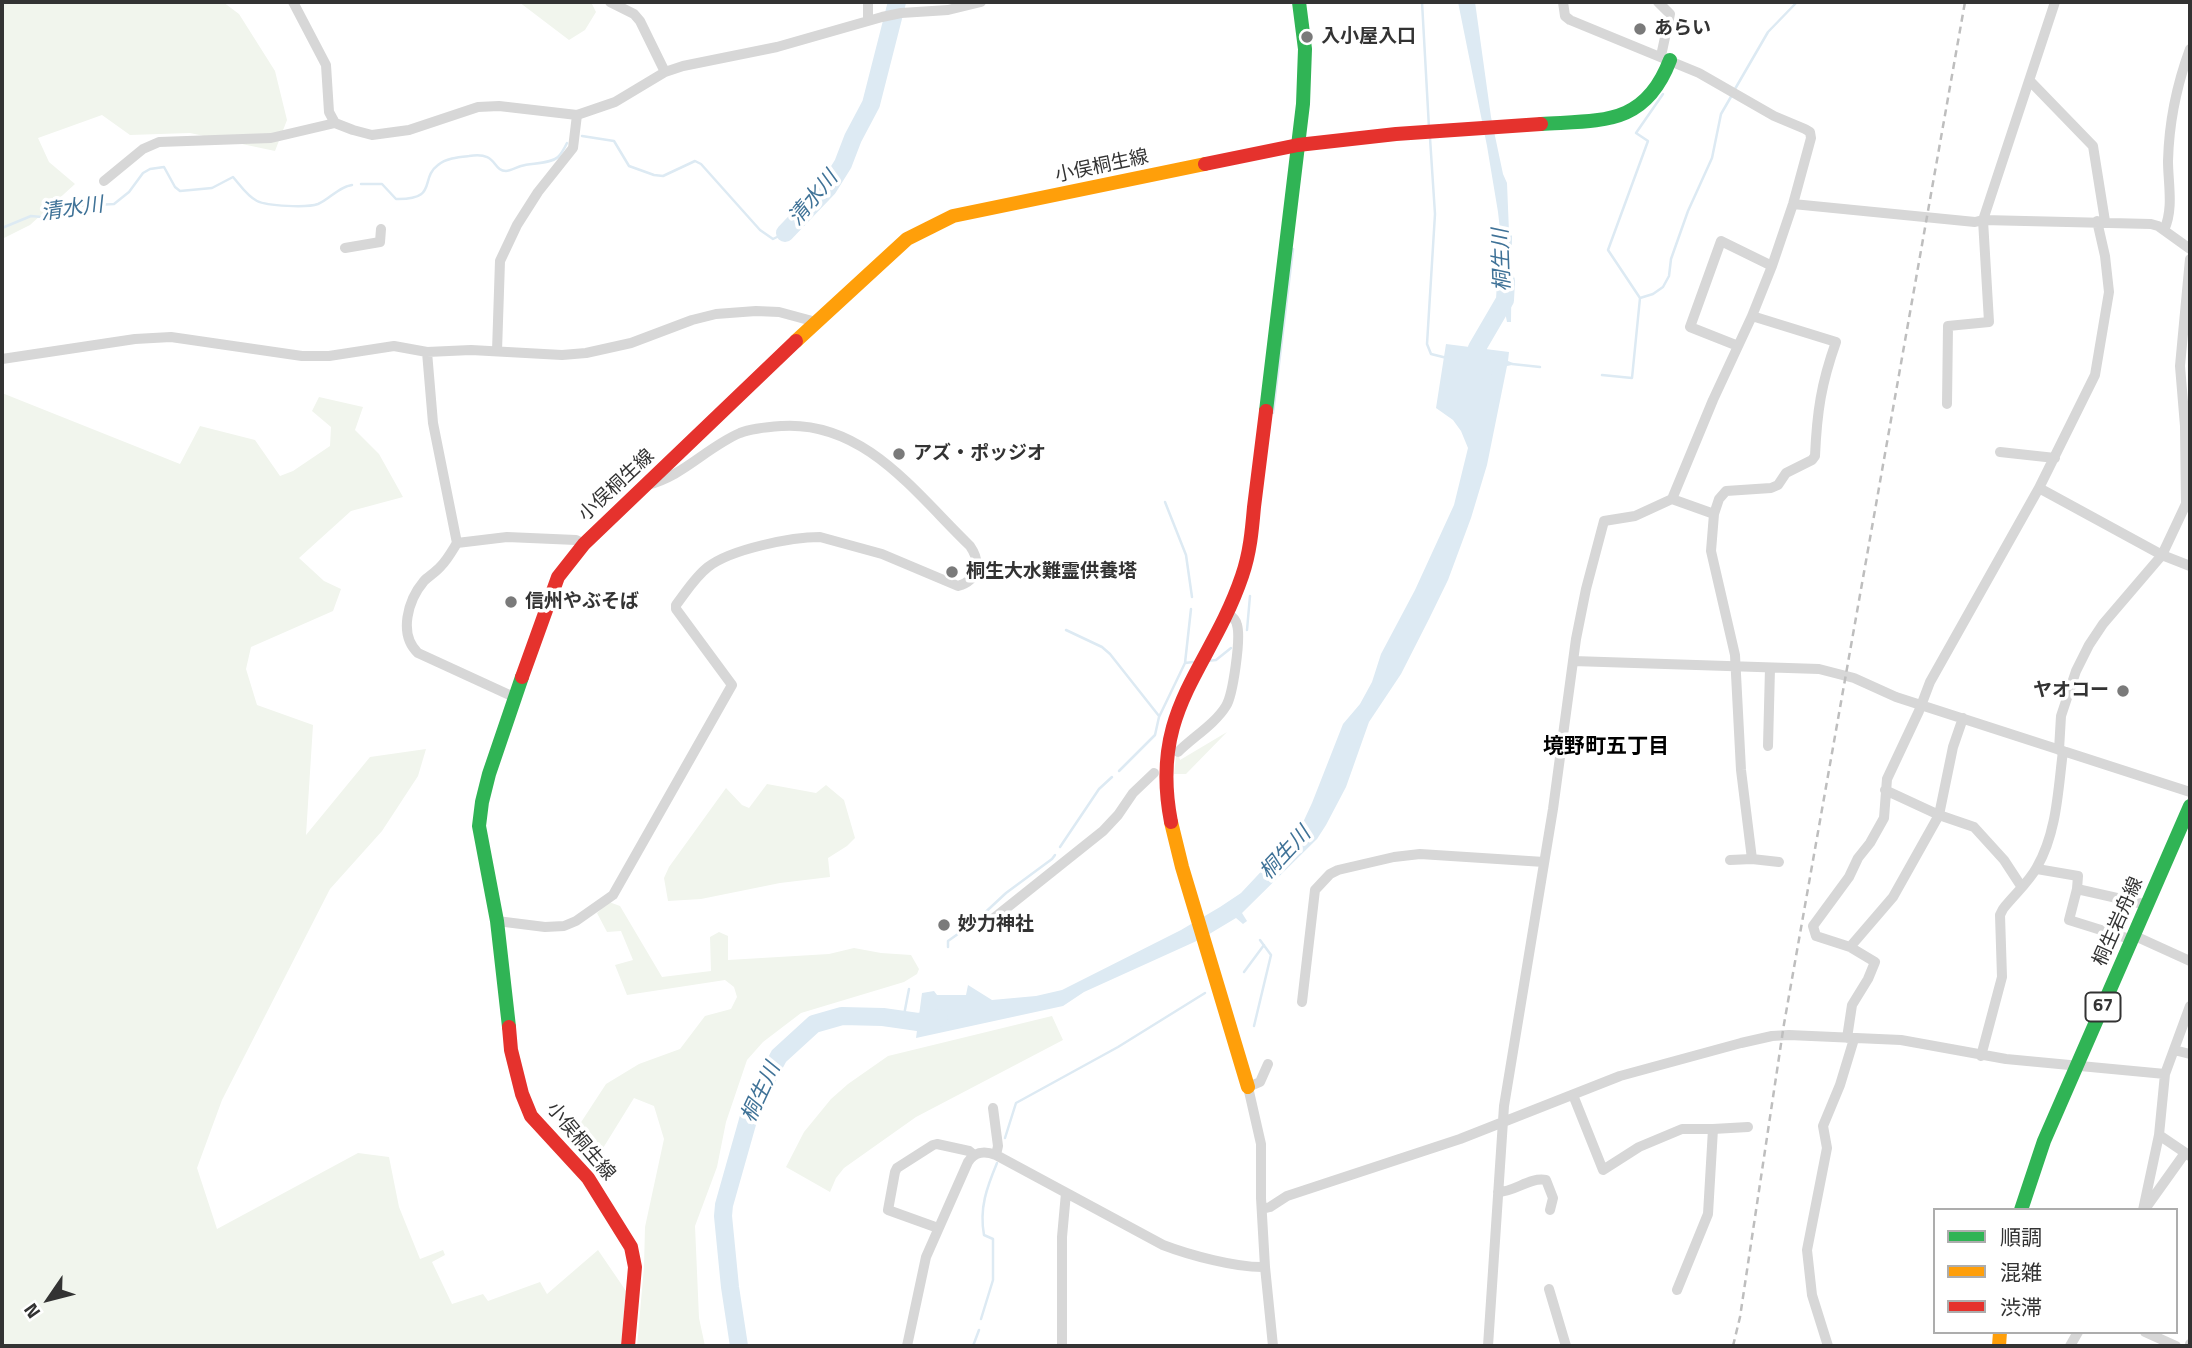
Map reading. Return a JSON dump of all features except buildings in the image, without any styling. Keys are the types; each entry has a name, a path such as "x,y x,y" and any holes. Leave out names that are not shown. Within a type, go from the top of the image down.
{"main road":[{"path":"1248,1087 1176,840 1166,797 1166,754 1172,725 1185,691 1240,587 1249,551 1303,104 1305,63 1299,2"},
{"name":"小俣桐生線","path":"628,1346 635,1267 631,1247 588,1178 531,1116 522,1094 511,1050 497,921 479,826 489,774 552,590 558,577 584,544 816,322 907,239 953,216 1298,145 1401,134 1603,120 1624,115 1646,102 1660,86 1666,58"},
{"name":"桐生岩舟線","path":"2022,1208 2044,1141 2190,806"}],"street":[{"path":"293,2 326,65 329,112 335,123"},
{"path":"610,2 634,14 640,21 664,72"},
{"path":"868,2 868,21"},
{"path":"104,181 143,149 159,142 271,138 335,123 372,135 409,130 478,107 499,106 577,115 615,102 664,72 683,66 777,47 882,17 947,10 981,2"},
{"path":"1488,1346 1503,1122 1518,1013 1544,862 1573,661 1586,589 1604,521 1635,516 1672,499 1772,266 1811,142 1811,135 1805,128 1786,122 1699,73 1570,20 1565,16 1563,2"},
{"path":"1658,2 1670,14 1666,58"},
{"path":"1947,404 1948,326 1989,322 1983,220 2055,2"},
{"path":"2164,230 2169,210 2169,142 2179,78 2190,49"},
{"path":"1828,1346 1812,1295 1807,1250 1827,1148 1823,1126 1840,1085 1851,1039 1852,1005 1875,962 1850,947 1816,936 1813,926 1849,877 1884,818 1885,790 1892,767 1922,706 1930,682 2039,488 2095,375 2106,314 2109,292 2094,146 2030,82"},
{"path":"497,351 500,261 517,225 538,192 573,148 577,115"},
{"path":"1793,204 1975,222 2101,221 2151,224 2190,249"},
{"path":"345,247 380,242 381,229"},
{"path":"1738,346 1690,327 1721,241 1772,266"},
{"path":"1981,1056 2001,976 2000,915 2037,869 2049,843 2055,816 2061,716 2076,671 2103,624 2162,555 2186,504 2186,377 2180,366 2190,259"},
{"path":"2,359 135,338 171,337 302,356 329,356 394,346 427,352 497,351 562,355 586,353 631,343 716,314 779,312 816,322"},
{"path":"1752,316 1836,342 1822,385 1815,456 1786,473 1778,485 1772,488 1726,491 1719,499 1714,514 1712,558 1737,666 1741,770 1752,859"},
{"path":"427,352 433,423 457,543 441,567 422,583 415,596 406,625 410,645 418,653 516,698"},
{"path":"497,921 545,927 564,926 576,921 613,895 732,685 676,609 676,605 693,582 707,568 725,556 795,538 812,537 882,554 958,586 971,580 977,565 978,560 970,546 880,458 849,439 827,431 787,426 745,432 715,446 671,476 647,485"},
{"path":"2000,452 2055,458"},
{"path":"2039,488 2162,555 2190,566"},
{"path":"1672,499 1714,514"},
{"path":"457,543 508,537 576,540 584,544"},
{"path":"1178,752 1216,718 1229,699 1238,627 1233,617 1227,613"},
{"path":"1573,661 1819,669 1854,677 1888,694 1922,706 2190,792"},
{"path":"1768,746 1770,667"},
{"path":"1850,947 1894,897 1939,815 1953,747 1963,718"},
{"path":"980,927 1017,901 1102,831 1118,815 1133,793 1154,773"},
{"path":"1885,790 1939,815 1974,827 2004,860 2021,886"},
{"path":"1302,1002 1315,890 1330,874 1394,856 1420,854 1544,862"},
{"path":"1730,860 1779,862"},
{"path":"2037,869 2078,876 2069,920 2134,938 2190,961"},
{"path":"2077,889 2148,905"},
{"path":"2144,1208 2159,1135 2165,1074 2190,1006"},
{"path":"1262,1209 1270,1208 1287,1196 1460,1139 1620,1076 1676,1059 1772,1036 1901,1040 1981,1056 2165,1074"},
{"path":"2174,1050 2190,1054"},
{"path":"1268,1064 1263,1079 1248,1087 1261,1144 1265,1267 1273,1346"},
{"path":"1573,1095 1602,1170 1639,1147 1682,1129 1748,1127"},
{"path":"993,1108 998,1146 996,1155"},
{"path":"1677,1290 1708,1214 1713,1129"},
{"path":"2146,1208 2188,1155 2159,1135"},
{"path":"938,1228 888,1210 895,1172 933,1144 969,1151 974,1155"},
{"path":"907,1346 926,1257 968,1162 974,1155 983,1153 996,1155 1171,1248 1185,1253 1265,1267"},
{"path":"1498,1192 1505,1192 1536,1180 1546,1180 1553,1198 1550,1210"},
{"path":"1062,1346 1062,1237 1066,1192"},
{"path":"1549,1289 1566,1346"},
{"path":"2149,1334 2176,1346"}],"shaded area":[{"path":"2,2 223,2 239,14 275,71 287,120 275,151 190,133 130,135 102,115 38,138 49,162 75,184 30,225 2,239"},
{"path":"519,2 591,2 596,12 585,30 569,40"},
{"path":"2,393 180,464 200,426 255,440 280,476 293,471 330,446 331,427 312,411 319,397 363,407 355,430 379,454 403,497 351,511 299,558 324,581 341,589 333,611 251,647 246,669 257,705 313,725 306,835 370,757 426,749 418,776 382,831 330,889 222,1100 197,1168 217,1229 358,1153 389,1157 399,1207 420,1259 443,1250 445,1255 432,1262 452,1304 483,1294 488,1301 540,1282 547,1294 598,1250 626,1291 621,1346 2,1346"},
{"path":"1227,732 1186,774 1174,774 1177,748 1180,760"},
{"path":"767,784 816,793 826,785 844,800 855,838 828,858 830,877 780,883 701,899 668,901 664,878 669,867 726,788 742,805 749,808"},
{"path":"609,902 620,906 662,977 711,971 710,937 719,932 728,936 728,960 829,954 854,948 911,955 919,969 917,974 904,982 801,1013 763,1042 747,1060 726,1122 717,1167 695,1226 699,1318 705,1346 637,1346 645,1227 664,1139 654,1106 634,1098 600,1153 583,1153 576,1130 606,1084 639,1064 680,1049 705,1016 731,1009 737,997 734,987 725,980 627,995 615,965 633,960 621,931 607,932 597,913"},
{"path":"1052,1016 1063,1040 916,1117 844,1168 830,1192 786,1167 804,1132 831,1099 888,1056"}],"water":[{"path":"1458,2 1475,2 1491,117 1507,183 1509,232 1512,236 1511,322 1507,322 1501,292 1504,265 1498,212"},
{"path":"1446,344 1509,352 1508,361 1513,363 1507,366 1487,465 1448,580 1401,674 1369,722 1346,787 1317,839 1242,913 1247,921 1243,924 1236,918 1201,939 1084,992 1063,1006 916,1038 922,993 934,991 937,995 966,995 968,985 992,1000 1036,996 1062,990 1181,930 1241,893 1299,831 1343,724 1360,704 1372,682 1381,654 1415,590 1454,505 1468,448 1453,420 1436,408"}],"waterway":[{"name":"清水川","path":"785,233 828,188 843,164 871,104 897,2"},
{"path":"1422,2 1429,128"},
{"name":"桐生川","path":"1735,89 1768,32 1797,2"},
{"path":"1602,375 1632,378 1640,298 1608,250 1648,141 1636,133 1663,94"},
{"name":"桐生川","path":"1640,298 1663,287 1669,276 1671,259 1688,211 1712,158 1721,114 1732,95"},
{"name":"清水川","path":"582,136 614,141 629,166 654,175 663,176 695,161 701,164 760,230 773,239 785,233"},
{"path":"1430,138 1435,214 1427,344 1431,354 1447,358"},
{"name":"清水川","path":"361,184 382,184 396,199 409,198 423,192 429,176 441,163 449,159 485,156 498,168 508,171 555,159 567,143"},
{"name":"清水川","path":"2,228 31,216 53,218 78,206 114,204 129,192 143,173 164,167 180,191 212,188 233,177 253,199 278,205 318,204 342,188 352,185"},
{"path":"1273,413 1293,249"},
{"name":"桐生川","path":"1484,370 1477,348 1505,300 1506,281"},
{"path":"1512,364 1540,367"},
{"path":"1165,502 1186,555 1192,597"},
{"path":"1247,630 1250,596"},
{"path":"1185,663 1191,609"},
{"path":"1066,630 1102,647 1110,654 1159,716"},
{"path":"1207,661 1216,660 1231,648"},
{"path":"1119,771 1155,735 1159,717 1185,663 1193,662"},
{"path":"1060,847 1099,789 1112,777"},
{"path":"977,920 1006,893 1055,855"},
{"path":"948,947 948,941 972,924"},
{"path":"1254,1026 1271,955 1260,940"},
{"path":"1244,972 1264,945"},
{"path":"903,1020 909,989"},
{"path":"1005,1138 1016,1103 1118,1047 1205,993"},
{"name":"桐生川","path":"739,1346 730,1287 724,1205 752,1106 779,1056 814,1024 842,1016 883,1017 918,1022 939,1018"},
{"path":"981,1319 993,1280 993,1239 984,1235 983,1207 997,1163"},
{"path":"973,1346 979,1330"}],"railway":[{"path":"1733,1346 1740,1317 1784,1024 1965,2"}],"traffic: fast":[{"path":"1266,411 1303,104 1305,49 1299,2"},
{"path":"1541,124 1602,119 1634,108 1648,97 1660,82 1670,60"},
{"path":"509,1027 497,921 479,826 489,774 522,677"},
{"path":"2022,1208 2044,1141 2190,806"}],"traffic: slow":[{"path":"796,341 907,239 953,216 1205,164"},
{"path":"1171,822 1248,1087"},
{"path":"1999,1346 2000,1334"}],"traffic: jam":[{"path":"1205,164 1298,145 1396,134 1541,124"},
{"path":"522,677 558,577 584,544 796,341"},
{"path":"1171,822 1166,783 1168,749 1175,719 1186,692 1229,609 1245,567 1266,411"},
{"path":"509,1027 511,1050 522,1094 531,1116 588,1178 631,1247 635,1267 628,1346"}],"place":[{"name":"あらい","path":"1640,29"},
{"name":"入小屋入口","path":"1307,37"},
{"name":"アズ・ポッジオ","path":"899,454"},
{"name":"桐生大水難霊供養塔","path":"952,572"},
{"name":"信州やぶそば","path":"511,602"},
{"name":"ヤオコー","path":"2123,691"},
{"name":"妙力神社","path":"944,925"}],"district":[{"name":"境野町五丁目","path":"1606,748"}]}
